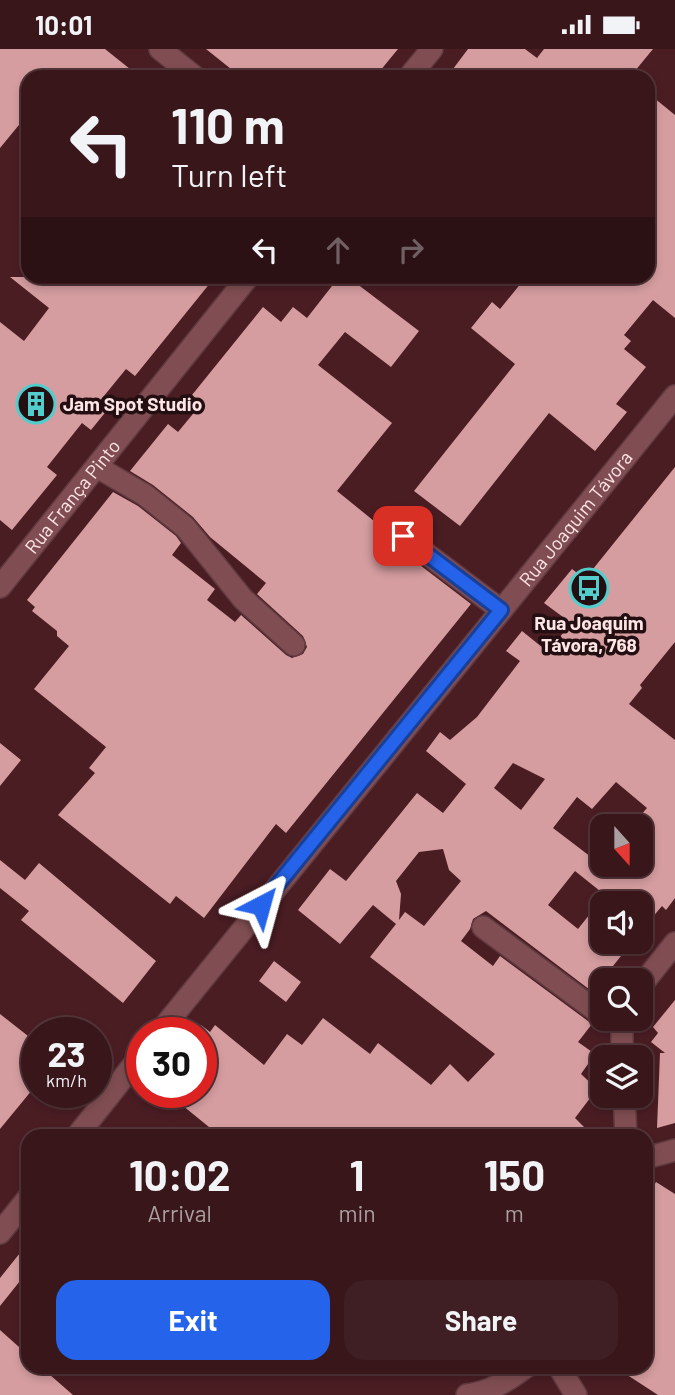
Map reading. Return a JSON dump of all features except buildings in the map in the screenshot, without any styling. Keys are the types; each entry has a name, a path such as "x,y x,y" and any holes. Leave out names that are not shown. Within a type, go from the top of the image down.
{"street":[{"path":"160,49 186,70"},
{"path":"415,70 432,49"},
{"name":"Rua França Pinto","path":"0,587 242,284"},
{"name":"Rua Joaquim Távora","path":"172,1017 675,395"},
{"path":"97,467 145,495 184,527 243,599 294,645"},
{"path":"403,536 501,610"},
{"path":"483,927 590,1006"},
{"path":"653,971 675,943"},
{"path":"83,1129 126,1074"},
{"path":"625,1108 626,1129"},
{"path":"653,1157 675,1150"},
{"path":"0,1233 21,1207"},
{"path":"467,1395 491,1389 516,1374"},
{"path":"563,1374 576,1395"}],"place":[{"name":"Jam Spot Studio","path":"36,404"},
{"name":"Rua Joaquim Távora, 768","path":"589,588"}],"route":[{"path":"261,905 501,610 403,536"}]}
